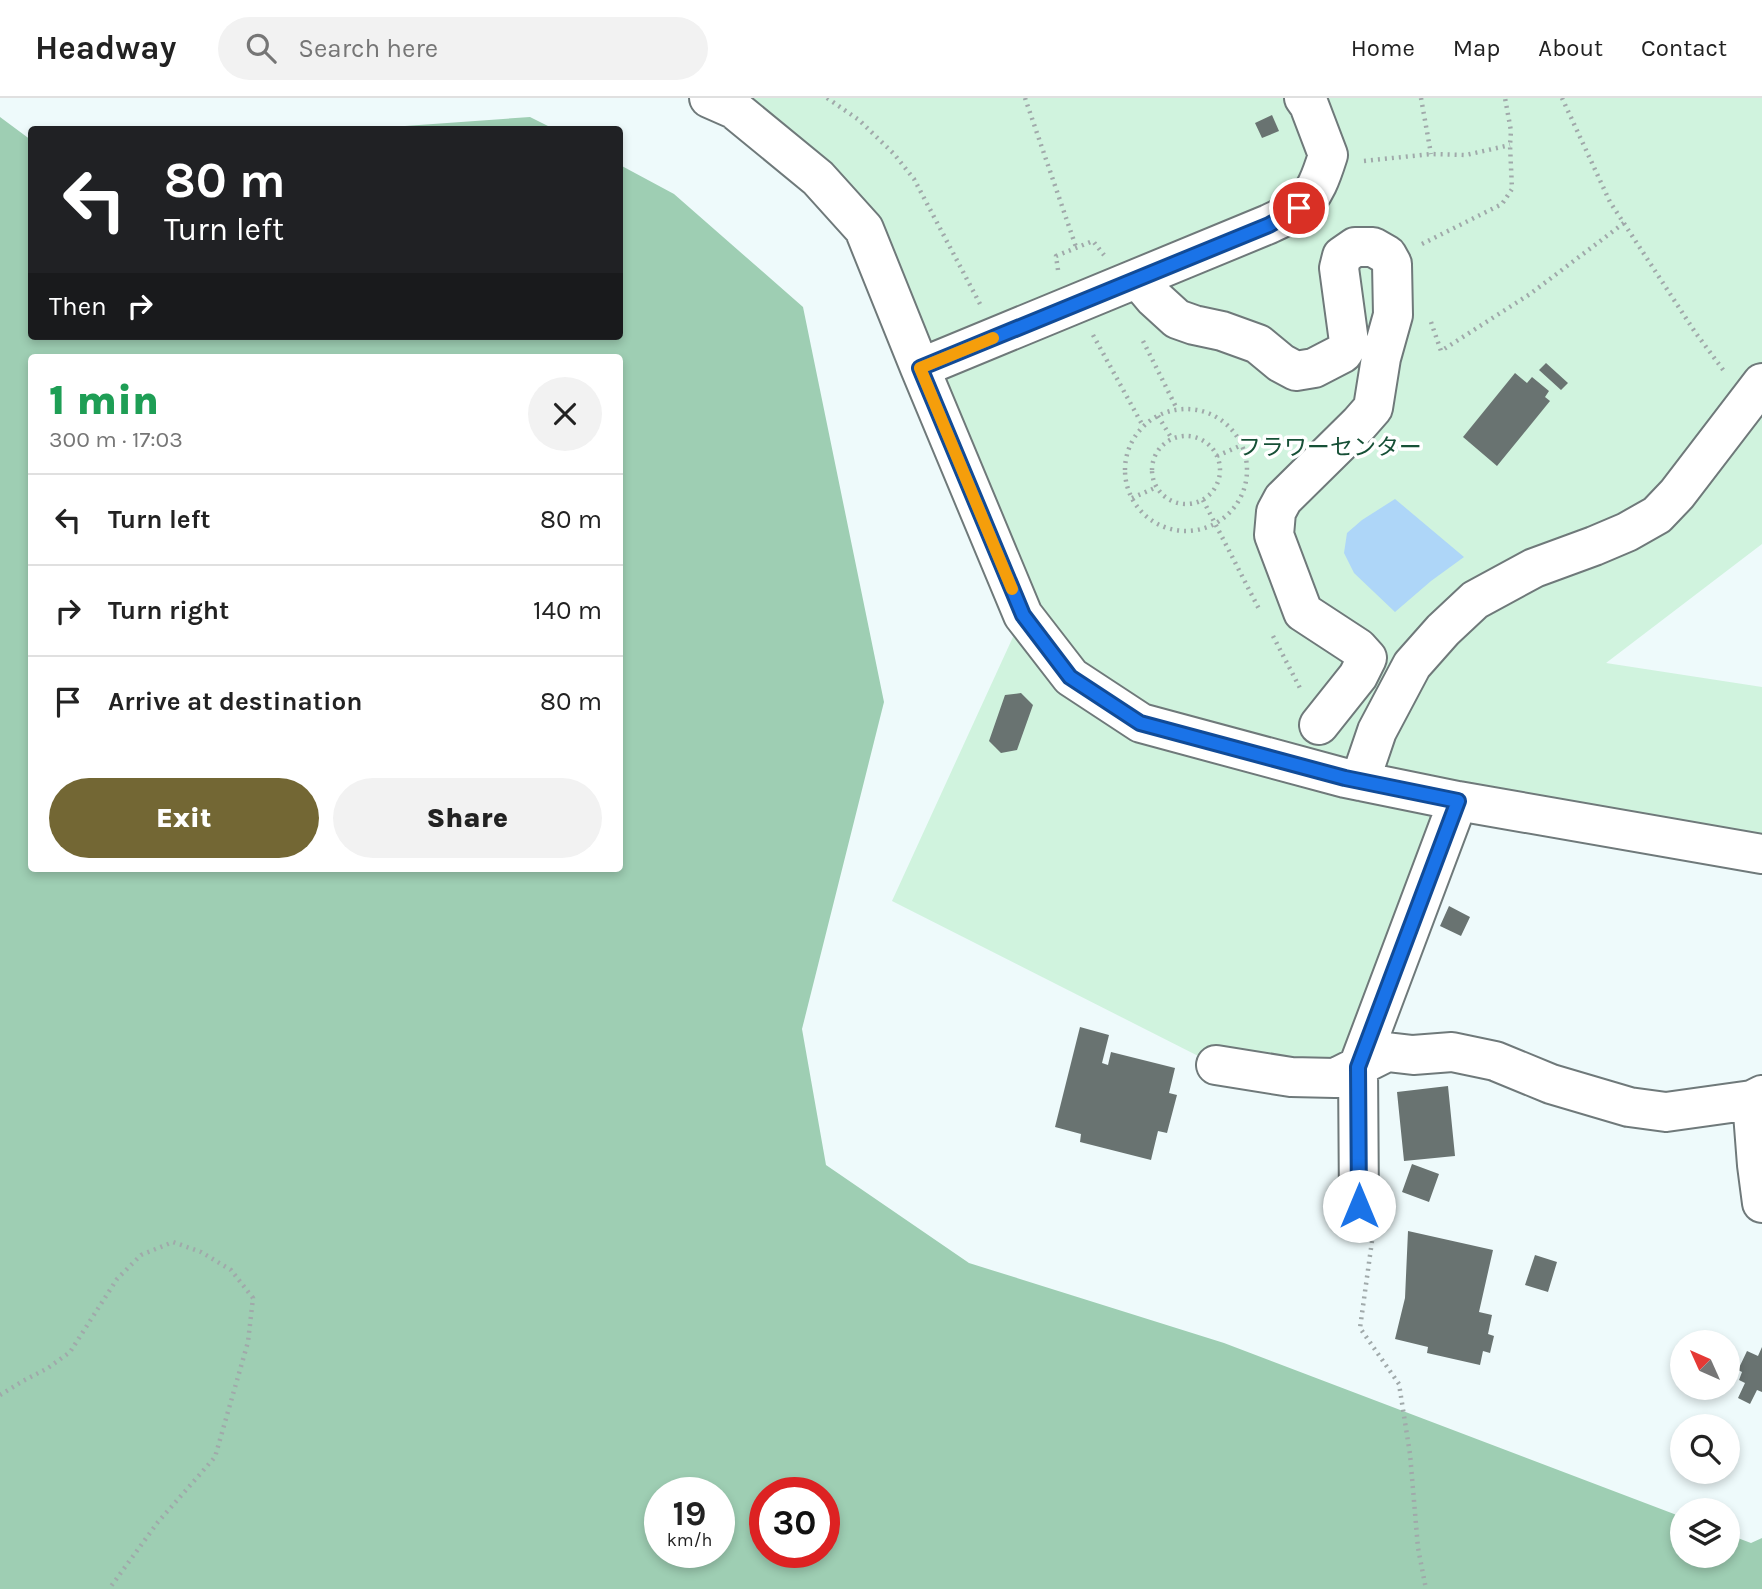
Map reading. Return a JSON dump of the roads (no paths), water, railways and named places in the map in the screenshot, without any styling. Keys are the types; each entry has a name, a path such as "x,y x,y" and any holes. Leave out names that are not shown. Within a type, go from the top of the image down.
{"street":[{"path":"709,98 734,109 818,178 864,229 1023,615 1070,677 1140,723 1360,781 1458,801 1762,854"},
{"path":"920,368 1269,225 1299,208 1311,194 1328,155 1310,105 1304,98"},
{"path":"1127,283 1154,298 1177,319 1258,344 1281,363 1296,371 1314,368 1343,354 1349,342 1339,268 1342,256 1355,247 1373,247 1387,255 1392,264 1394,315 1381,358 1373,408 1283,499 1276,512 1274,535 1303,612 1358,648 1367,658 1358,676 1319,725"},
{"path":"1360,781 1377,731 1412,666 1443,630 1475,600 1534,568 1627,532 1657,515 1677,494 1755,393"},
{"path":"1359,1206 1358,1067 1458,801"},
{"path":"1216,1065 1291,1077 1335,1079 1387,1052 1413,1055 1452,1052 1495,1061 1551,1084 1629,1107 1666,1112 1757,1097 1757,1165 1762,1203"}],"water":[{"path":"1395,499 1464,557 1395,612 1354,573 1344,553 1347,533"}],"park label":[{"name":"フラワーセンター","path":"1330,447"}]}
